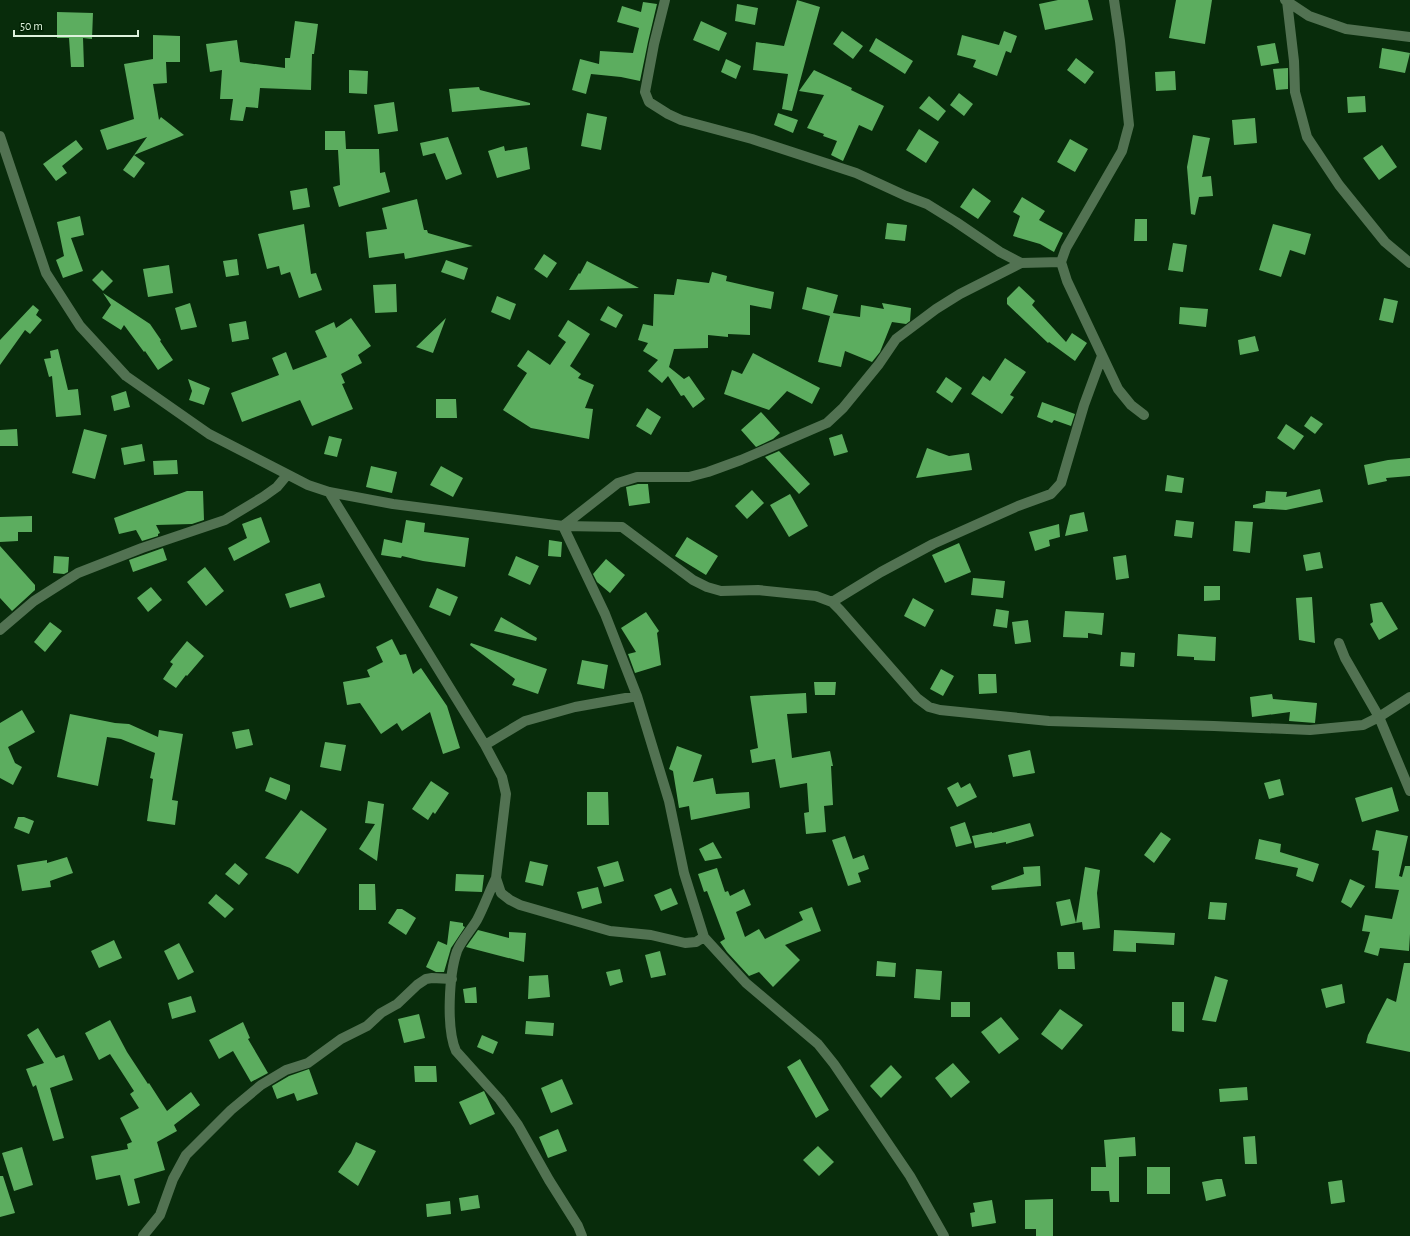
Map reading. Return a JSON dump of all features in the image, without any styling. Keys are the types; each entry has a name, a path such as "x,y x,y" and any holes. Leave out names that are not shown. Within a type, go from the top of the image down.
{"street":[{"path":"665,0 654,44 645,92 649,102 668,114 682,120 752,139 856,173 926,204 956,222 1000,252 1021,263"},
{"path":"1114,0 1129,124 1122,151 1066,248 1061,262 1067,281 1118,389 1131,405 1144,415"},
{"path":"1286,1 1309,16 1346,28 1410,37"},
{"path":"1286,1 1294,61 1295,92 1307,137 1339,184 1384,242 1410,263"},
{"path":"0,136 46,273 80,326 126,376 209,434 308,485 329,492 394,504 563,526 622,527 693,580 707,587 721,591 758,590 816,596 832,602 840,610 917,698 929,707 940,710 1049,722 1310,730 1363,725 1379,718 1410,697"},
{"path":"563,526 618,483 637,477 689,477 708,472 741,460 827,423 843,408 879,364 896,339 936,309 960,294 1021,263 1061,262"},
{"path":"832,602 881,572 934,544 1018,506 1051,494 1061,483 1084,405 1102,356"},
{"path":"0,630 34,601 78,573 142,548 225,520 277,487 287,475"},
{"path":"329,492 486,745 502,777 506,794 496,878 478,918 458,950 452,979 450,1004 452,1043 456,1051 500,1100 518,1125 549,1180 578,1226 582,1236"},
{"path":"563,526 605,614 637,696 669,801 684,872 704,937 746,983 818,1044 834,1064 910,1176 944,1236"},
{"path":"1339,643 1345,658 1379,718 1410,791"},
{"path":"486,745 525,721 575,707 637,696"},
{"path":"496,878 501,893 520,905 610,931 651,935 685,943 696,942 704,937"},
{"path":"143,1236 160,1215 173,1179 186,1155 231,1110 261,1085 286,1070 308,1062 341,1039 367,1026 381,1013 397,1004 417,985 426,979 452,979"}],"building":[{"path":"797,0 820,7 792,111 782,109 788,74 753,70 756,42 784,46"},
{"path":"1058,0 1088,0 1093,20 1045,30 1039,4"},
{"path":"1176,0 1212,0 1205,44 1169,38"},
{"path":"643,2 657,4 640,81 621,77 591,74 586,94 572,90 580,59 599,64 600,51 633,53 639,28 617,22 622,6 641,12"},
{"path":"737,4 758,8 755,25 735,21"},
{"path":"57,12 93,13 92,39 83,38 84,67 71,67 69,38 57,38"},
{"path":"295,21 318,24 314,54 312,54 311,90 260,88 258,108 246,107 243,121 230,120 233,99 220,99 222,70 210,72 206,44 237,40 240,62 285,68 285,58 290,58"},
{"path":"701,21 727,33 719,51 693,40"},
{"path":"842,31 863,46 853,59 833,44"},
{"path":"1004,31 1017,36 1011,53 1006,51 997,76 973,67 976,60 957,55 962,35 999,45"},
{"path":"153,35 180,36 180,62 166,62 167,83 153,84 159,120 161,117 184,135 134,155 147,137 107,150 100,130 134,119 124,64 153,59"},
{"path":"876,38 913,61 905,74 869,51"},
{"path":"1275,43 1279,63 1261,66 1257,46"},
{"path":"1382,48 1410,53 1405,73 1379,68"},
{"path":"1076,58 1094,72 1085,84 1067,70"},
{"path":"726,59 741,66 736,79 721,72"},
{"path":"1288,68 1288,89 1276,90 1273,69"},
{"path":"349,70 368,71 367,94 349,93"},
{"path":"814,70 852,88 851,90 884,106 872,131 859,125 843,161 831,155 837,141 823,136 824,134 807,128 824,95 799,91"},
{"path":"1175,71 1176,90 1156,91 1155,72"},
{"path":"479,87 480,90 530,103 530,105 452,112 449,89"},
{"path":"959,93 973,104 964,116 950,105"},
{"path":"929,96 946,111 938,121 919,108"},
{"path":"1365,96 1366,112 1348,113 1347,97"},
{"path":"394,102 398,131 378,134 374,105"},
{"path":"587,113 607,117 601,150 581,146"},
{"path":"778,113 798,120 793,133 774,125"},
{"path":"1255,118 1257,143 1234,145 1232,120"},
{"path":"919,129 939,142 926,163 906,150"},
{"path":"325,131 345,131 346,149 379,149 380,173 385,172 390,192 339,207 333,187 340,185 338,150 325,150"},
{"path":"1193,135 1210,138 1202,177 1211,176 1213,196 1199,197 1195,215 1191,214 1187,167"},
{"path":"448,137 462,174 446,180 435,153 423,156 420,143"},
{"path":"1070,139 1088,149 1075,172 1057,162"},
{"path":"76,140 83,149 62,166 67,173 56,181 43,164"},
{"path":"1382,145 1397,167 1379,180 1363,158"},
{"path":"504,146 505,151 527,147 530,169 497,178 488,151"},
{"path":"134,155 145,163 134,178 123,170"},
{"path":"307,188 310,207 293,210 290,191"},
{"path":"973,188 991,201 978,219 960,207"},
{"path":"1022,197 1045,211 1039,220 1063,233 1054,252 1040,244 1013,236 1020,216 1013,212"},
{"path":"417,199 424,230 427,230 428,233 473,246 405,259 404,253 369,258 366,232 387,229 382,208"},
{"path":"80,216 84,235 71,238 83,271 63,278 56,260 64,256 57,222"},
{"path":"1135,219 1147,219 1147,241 1134,241"},
{"path":"887,223 907,225 905,241 885,239"},
{"path":"304,224 311,274 316,273 322,290 299,298 290,272 281,275 279,266 267,269 258,234"},
{"path":"1273,224 1311,234 1305,255 1290,250 1281,277 1259,270"},
{"path":"1173,243 1187,245 1183,272 1168,270"},
{"path":"544,254 557,263 547,278 534,269"},
{"path":"237,259 239,275 226,277 223,261"},
{"path":"446,260 468,268 464,280 441,272"},
{"path":"587,261 639,288 569,290"},
{"path":"169,265 173,293 148,297 143,269"},
{"path":"102,270 113,281 103,291 92,280"},
{"path":"712,272 727,276 726,281 774,292 771,309 750,305 750,335 728,334 728,337 708,335 708,348 674,349 669,367 684,379 689,376 705,399 693,408 684,395 681,396 668,376 662,383 648,371 658,360 643,351 648,343 638,340 643,324 653,326 654,294 674,295 677,279 709,283"},
{"path":"396,284 397,312 375,313 373,285"},
{"path":"1019,286 1035,301 1032,305 1066,342 1072,333 1087,343 1075,361 1049,342 1048,343 1007,304 1007,298"},
{"path":"807,287 838,295 833,313 860,317 861,305 884,309 882,303 911,308 910,321 906,324 892,322 880,352 872,362 845,351 841,367 818,362 830,316 802,309"},
{"path":"103,293 150,324 173,360 158,370 124,325 121,330 102,318 111,305"},
{"path":"497,296 516,304 510,320 491,312"},
{"path":"1384,298 1398,301 1393,323 1379,320"},
{"path":"190,303 197,327 181,330 175,308"},
{"path":"33,305 39,310 36,315 42,320 30,334 25,330 0,365 0,340"},
{"path":"608,306 623,315 616,328 600,320"},
{"path":"1180,307 1208,309 1206,327 1179,324"},
{"path":"351,318 371,346 358,355 362,363 341,374 345,383 342,384 353,409 312,426 300,400 242,422 231,393 279,375 272,358 286,352 293,370 327,357 315,331 334,322 336,328"},
{"path":"446,318 433,353 416,347"},
{"path":"568,320 590,334 570,366 581,374 578,378 594,385 585,408 593,409 589,439 531,428 503,410 527,373 517,366 528,350 550,365 566,342 558,336"},
{"path":"246,321 249,339 232,342 229,324"},
{"path":"1255,336 1259,351 1240,355 1238,340"},
{"path":"58,349 68,390 78,389 81,415 56,417 52,376 49,377 44,359 51,358 50,351"},
{"path":"753,353 820,388 812,404 787,391 769,410 724,394 732,370 742,374"},
{"path":"1005,358 1026,372 1010,395 1014,397 1002,414 971,394 983,376 990,381"},
{"path":"946,377 962,388 952,403 936,392"},
{"path":"188,379 210,388 204,405 189,400 192,391"},
{"path":"126,391 130,407 114,411 111,396"},
{"path":"436,399 456,399 457,418 436,418"},
{"path":"1042,402 1075,414 1071,426 1054,420 1052,423 1037,417"},
{"path":"647,408 661,417 651,435 636,426"},
{"path":"761,412 780,433 773,439 756,447 741,430"},
{"path":"1311,416 1323,424 1315,434 1304,426"},
{"path":"1286,424 1304,436 1294,450 1277,438"},
{"path":"17,429 18,446 0,446 0,430"},
{"path":"84,429 107,435 95,479 72,473"},
{"path":"842,434 848,452 834,456 829,438"},
{"path":"329,436 342,439 337,457 324,454"},
{"path":"142,444 145,461 124,465 121,448"},
{"path":"927,448 949,456 969,453 972,470 916,478"},
{"path":"779,451 810,484 799,494 765,457"},
{"path":"1410,458 1410,476 1386,478 1387,481 1368,485 1364,465 1388,460"},
{"path":"177,460 178,474 154,475 153,461"},
{"path":"371,466 397,472 392,493 366,487"},
{"path":"441,466 463,478 453,497 430,485"},
{"path":"1167,475 1184,478 1182,493 1165,491"},
{"path":"638,484 648,484 650,503 629,506 626,487"},
{"path":"1320,489 1323,502 1286,510 1253,508 1253,505 1265,502 1266,491 1287,492 1286,497"},
{"path":"752,490 764,503 747,519 735,506"},
{"path":"187,491 203,491 204,520 192,524 156,525 160,533 158,536 142,541 136,530 119,534 114,518"},
{"path":"790,494 808,526 789,537 770,505"},
{"path":"1084,512 1088,531 1065,536 1070,515"},
{"path":"32,516 32,532 18,532 18,541 0,542 0,517"},
{"path":"261,517 270,542 234,561 228,548 247,538 242,524"},
{"path":"406,520 425,523 424,532 469,538 465,567 423,561 402,556 401,558 381,555 384,539 402,543"},
{"path":"1176,520 1194,522 1192,538 1174,536"},
{"path":"1235,521 1253,522 1250,553 1233,551"},
{"path":"1059,524 1060,537 1049,540 1050,546 1035,551 1029,532"},
{"path":"687,537 718,556 706,575 675,556"},
{"path":"549,540 562,542 561,557 548,556"},
{"path":"959,543 971,572 945,583 932,555"},
{"path":"0,546 35,585 35,590 12,611 0,598"},
{"path":"163,548 167,560 133,572 129,560"},
{"path":"1320,552 1323,568 1306,571 1303,555"},
{"path":"1126,555 1129,578 1116,580 1113,557"},
{"path":"54,556 69,557 68,572 64,574 53,573"},
{"path":"516,556 539,566 530,585 508,575"},
{"path":"606,559 625,575 610,593 597,582 593,574"},
{"path":"205,567 224,591 206,606 187,582"},
{"path":"973,578 1005,581 1003,598 971,595"},
{"path":"320,583 325,597 290,608 285,594"},
{"path":"1204,586 1220,586 1220,600 1204,601"},
{"path":"151,587 162,600 148,612 137,598"},
{"path":"437,588 458,597 450,616 429,607"},
{"path":"1312,597 1315,643 1299,640 1296,598"},
{"path":"913,598 934,610 925,627 904,616"},
{"path":"1382,602 1398,629 1379,640 1370,624 1373,622 1370,604"},
{"path":"996,609 1009,611 1007,628 993,626"},
{"path":"1065,611 1104,613 1102,635 1088,633 1088,638 1063,637"},
{"path":"646,612 659,631 657,633 661,665 635,673 628,654 636,652 621,628"},
{"path":"501,617 537,638 536,641 494,631"},
{"path":"1028,620 1031,642 1015,644 1012,622"},
{"path":"50,622 62,631 45,652 34,642"},
{"path":"1178,634 1216,637 1215,661 1194,660 1194,657 1177,656"},
{"path":"392,639 400,655 406,654 413,674 421,668 447,706 460,748 443,754 430,712 402,731 397,723 381,734 360,703 347,705 343,682 370,677 367,670 383,662 376,647"},
{"path":"187,641 204,656 176,688 163,679 173,664 170,662"},
{"path":"471,643 547,669 538,694 512,685 515,679 470,645"},
{"path":"1121,652 1135,653 1134,667 1120,666"},
{"path":"582,660 608,665 604,689 577,684"},
{"path":"941,669 954,676 943,696 930,689"},
{"path":"978,674 996,674 997,693 979,694"},
{"path":"814,682 836,682 835,695 815,695"},
{"path":"806,693 807,713 787,714 792,758 830,751 833,766 831,766 833,805 824,806 826,832 806,834 804,813 809,812 807,783 780,788 775,759 752,763 750,750 758,748 750,696"},
{"path":"1272,694 1273,699 1317,703 1315,723 1289,721 1290,712 1252,717 1250,697"},
{"path":"22,710 35,732 8,747 15,763 22,767 13,785 0,778 0,723"},
{"path":"70,714 115,723 129,724 158,737 159,730 183,734 172,800 178,801 175,825 147,821 153,779 150,778 155,753 121,739 107,737 98,786 57,777"},
{"path":"249,729 253,745 236,749 232,732"},
{"path":"325,742 346,745 341,771 320,767"},
{"path":"677,746 702,755 693,782 713,778 716,794 749,792 750,808 691,820 689,806 679,808 673,771 669,769"},
{"path":"1030,750 1035,773 1013,777 1008,755"},
{"path":"270,777 290,785 290,790 286,800 265,791"},
{"path":"1280,779 1284,795 1269,799 1264,783"},
{"path":"431,781 449,793 435,814 433,812 428,820 412,809"},
{"path":"958,782 961,788 970,783 977,797 957,807 947,788"},
{"path":"1392,787 1399,811 1362,822 1355,798"},
{"path":"587,792 608,792 609,825 587,825"},
{"path":"368,801 384,804 377,861 359,849 375,824 365,823"},
{"path":"301,810 327,829 298,874 290,868 265,858"},
{"path":"18,817 24,817 34,821 29,834 14,828"},
{"path":"965,822 972,843 956,847 950,827"},
{"path":"1030,823 1034,836 1006,844 1006,842 975,848 972,836 992,833"},
{"path":"1376,830 1408,836 1399,876 1402,877 1405,866 1410,866 1409,951 1380,948 1378,956 1364,952 1370,932 1362,931 1365,915 1392,919 1399,890 1375,888 1379,851 1372,850"},
{"path":"1161,832 1171,839 1154,863 1144,855"},
{"path":"845,836 853,859 864,855 869,869 858,873 861,882 848,886 832,840"},
{"path":"1259,839 1281,844 1280,852 1319,864 1313,882 1296,876 1298,868 1255,859"},
{"path":"713,842 722,858 705,861 699,849"},
{"path":"67,857 73,873 50,881 51,887 22,891 17,865 47,860 47,863"},
{"path":"530,861 548,865 543,886 525,882"},
{"path":"618,861 624,881 604,887 597,867"},
{"path":"235,863 248,874 239,885 225,874"},
{"path":"1040,866 1041,886 992,890 991,886 1024,874 1023,867"},
{"path":"1085,867 1100,870 1097,893 1100,928 1083,930 1082,922 1076,923"},
{"path":"717,868 725,892 728,891 730,896 744,889 751,905 736,912 745,937 759,929 765,939 803,920 799,912 812,907 821,931 785,945 800,960 773,987 759,972 749,976 720,942 725,939 707,891 704,892 698,874"},
{"path":"456,874 484,875 482,892 455,891"},
{"path":"1350,879 1365,886 1351,908 1341,902"},
{"path":"359,884 375,884 376,910 359,910"},
{"path":"598,887 602,903 582,909 577,892"},
{"path":"671,888 678,904 661,911 654,895"},
{"path":"216,894 234,909 225,918 208,903"},
{"path":"1070,899 1076,923 1061,926 1056,902"},
{"path":"1210,902 1227,903 1225,920 1208,919"},
{"path":"397,909 402,909 416,918 406,935 388,923"},
{"path":"450,921 463,923 463,926 465,927 451,948 444,972 436,972 426,967 438,941 447,945"},
{"path":"478,930 509,938 509,932 526,933 524,962 466,947"},
{"path":"1114,930 1175,933 1174,945 1136,943 1136,952 1113,951"},
{"path":"114,940 122,958 99,968 91,951"},
{"path":"179,943 194,972 178,980 164,951"},
{"path":"660,951 666,975 651,978 645,955"},
{"path":"1057,952 1074,952 1075,969 1058,969"},
{"path":"877,961 896,963 895,977 876,976"},
{"path":"1404,963 1410,963 1410,1052 1366,1043 1368,1035 1387,998 1396,1002"},
{"path":"620,969 623,982 610,986 606,972"},
{"path":"916,969 942,971 940,1000 914,998"},
{"path":"548,975 550,997 528,999 529,976"},
{"path":"1215,976 1228,980 1216,1022 1202,1020"},
{"path":"1342,984 1345,1003 1326,1008 1321,989"},
{"path":"476,987 477,1003 465,1003 463,989"},
{"path":"191,996 196,1012 172,1019 168,1003"},
{"path":"951,1002 970,1002 970,1017 951,1017"},
{"path":"1172,1002 1184,1002 1184,1032 1172,1031"},
{"path":"1060,1009 1083,1025 1062,1050 1041,1034"},
{"path":"419,1014 425,1038 404,1043 398,1019"},
{"path":"1001,1017 1019,1039 999,1054 981,1032"},
{"path":"110,1020 127,1052 167,1111 191,1092 200,1105 174,1125 177,1131 157,1142 165,1170 134,1179 140,1203 128,1206 120,1175 96,1180 91,1156 128,1149 127,1144 132,1142 120,1118 139,1108 130,1094 134,1091 110,1054 99,1060 85,1033"},
{"path":"526,1021 554,1023 553,1036 525,1034"},
{"path":"243,1022 250,1038 248,1039 268,1073 251,1082 233,1051 219,1059 209,1040"},
{"path":"38,1028 56,1058 64,1055 73,1080 50,1088 64,1138 53,1141 36,1085 33,1087 26,1069 44,1063 27,1035"},
{"path":"482,1035 498,1042 493,1054 477,1047"},
{"path":"800,1059 829,1110 816,1118 787,1067"},
{"path":"953,1063 970,1082 951,1098 935,1078"},
{"path":"891,1065 902,1077 881,1098 870,1086"},
{"path":"414,1066 436,1066 437,1082 415,1082"},
{"path":"309,1069 318,1094 297,1101 294,1093 277,1099 272,1086 289,1076"},
{"path":"562,1079 573,1104 551,1113 541,1088"},
{"path":"1247,1087 1248,1100 1220,1102 1219,1089"},
{"path":"484,1091 495,1114 470,1125 459,1102"},
{"path":"558,1129 567,1151 548,1158 539,1137"},
{"path":"1255,1136 1257,1164 1245,1164 1243,1137"},
{"path":"1135,1137 1136,1156 1119,1157 1119,1202 1110,1202 1109,1191 1091,1191 1091,1167 1106,1167 1104,1140"},
{"path":"356,1142 376,1151 358,1186 338,1172 351,1153"},
{"path":"818,1146 834,1162 819,1176 803,1160"},
{"path":"22,1147 33,1185 14,1191 2,1153"},
{"path":"1147,1167 1170,1167 1170,1194 1147,1194"},
{"path":"0,1176 3,1176 15,1213 0,1217"},
{"path":"1222,1179 1226,1196 1206,1201 1202,1182"},
{"path":"1342,1180 1345,1202 1331,1204 1328,1182"},
{"path":"478,1195 480,1208 461,1211 459,1198"},
{"path":"1053,1199 1053,1236 1036,1236 1036,1229 1025,1229 1025,1200"},
{"path":"992,1200 996,1223 972,1227 970,1213 975,1212 973,1203"},
{"path":"450,1201 451,1214 427,1217 426,1204"}]}
